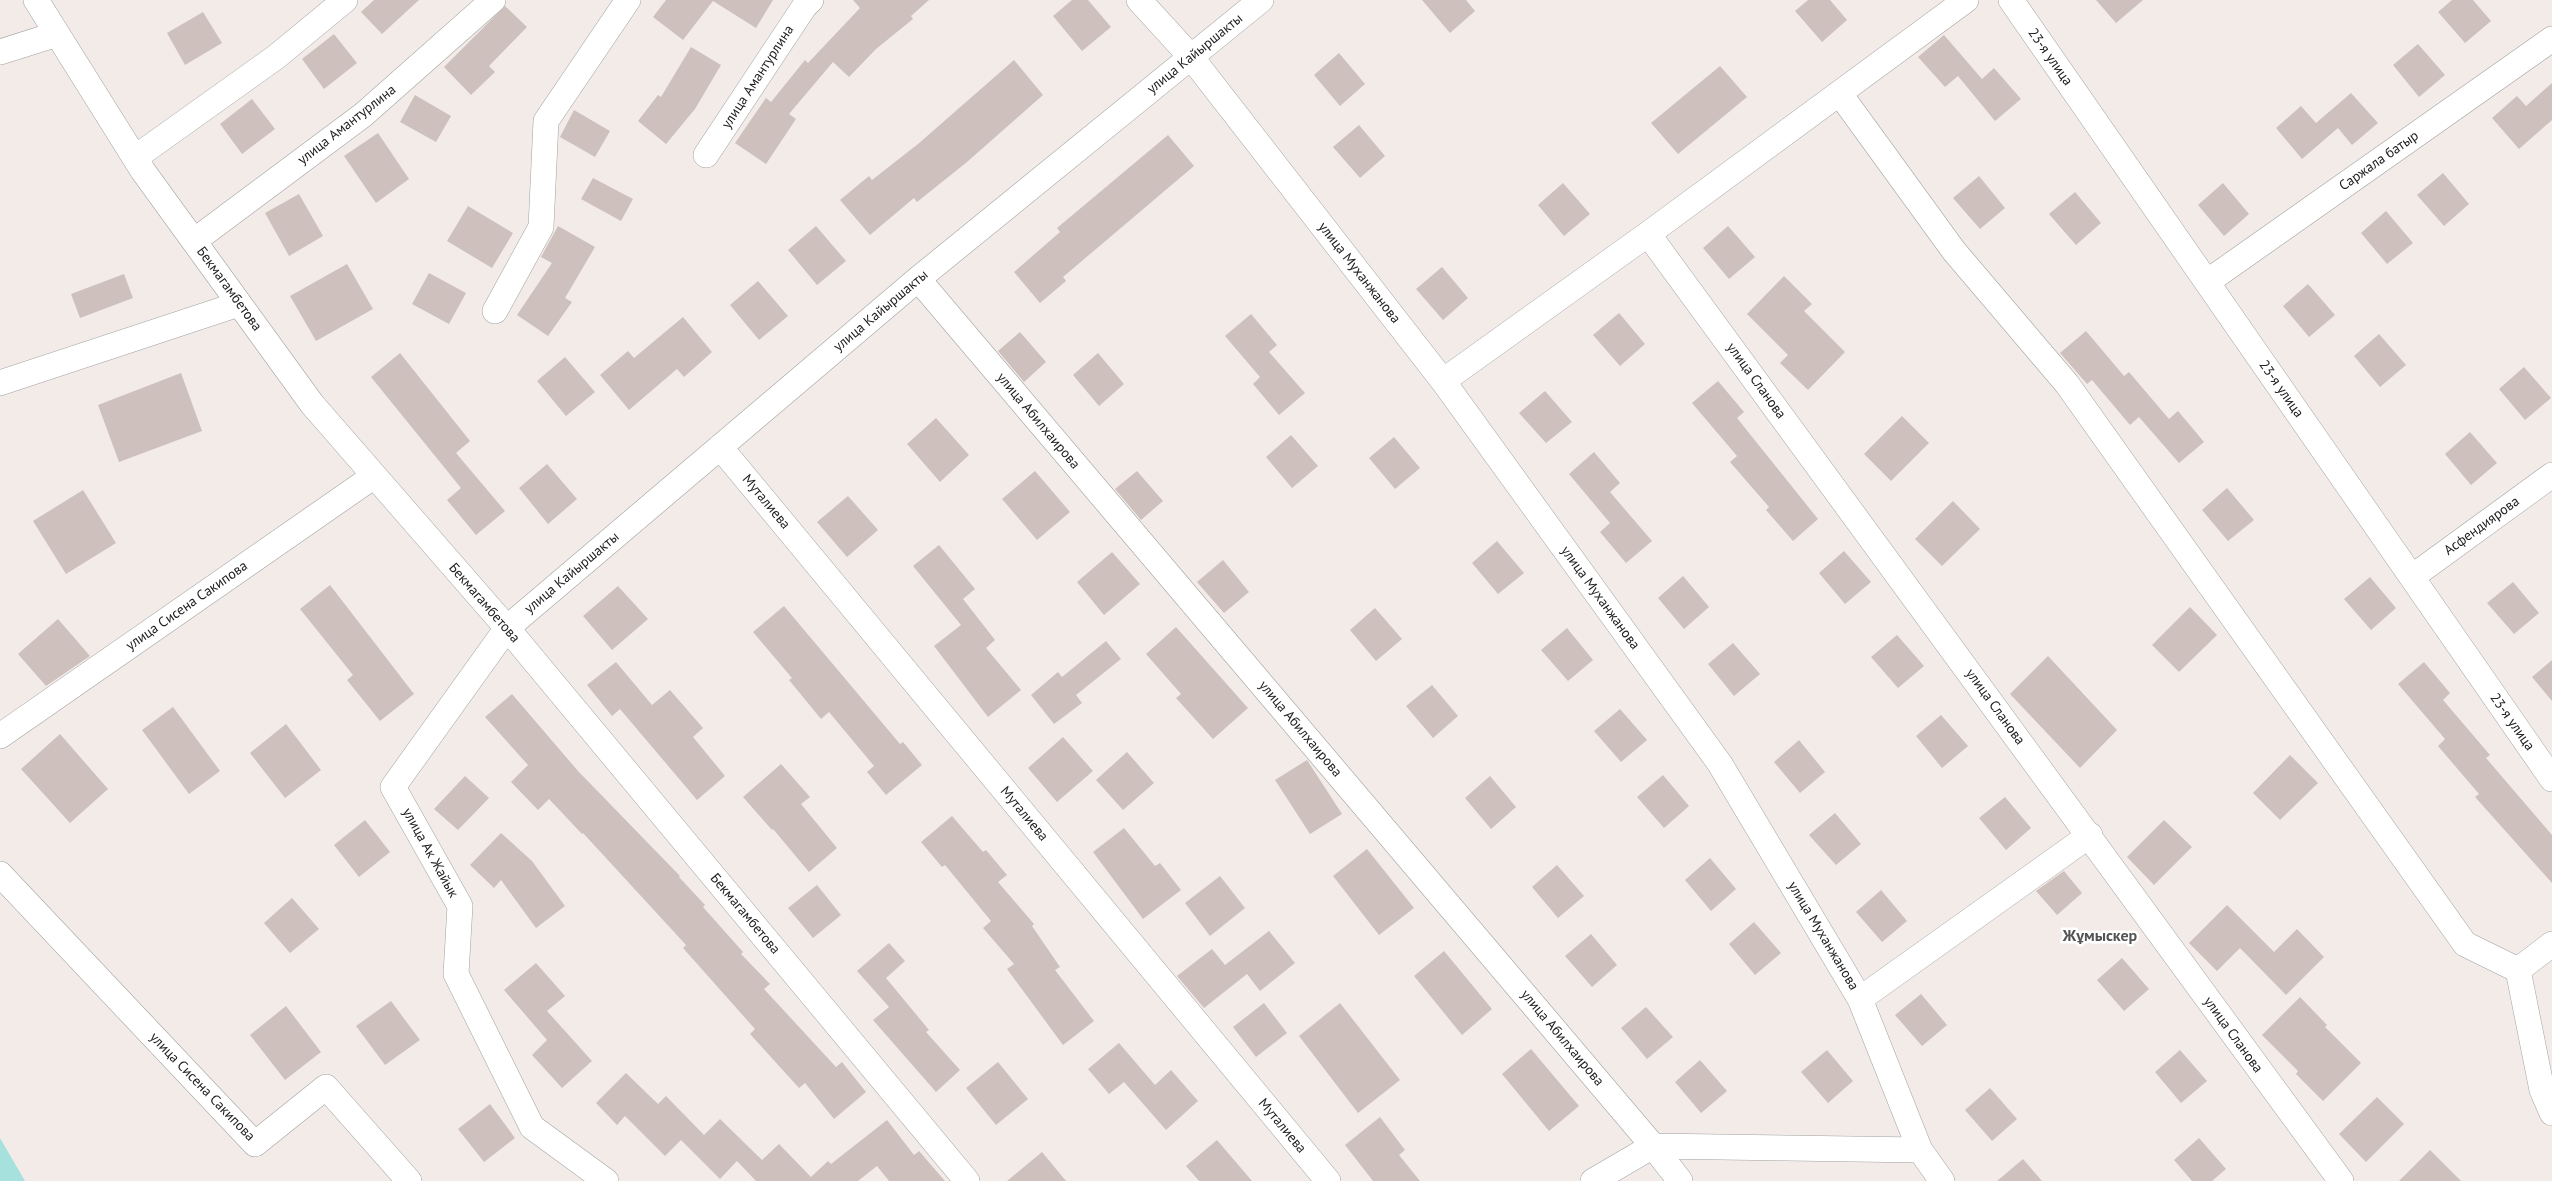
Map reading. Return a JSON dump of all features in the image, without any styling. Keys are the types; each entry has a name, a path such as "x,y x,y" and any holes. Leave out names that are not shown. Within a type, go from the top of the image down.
{"street":[{"name":"Бекмагамбетова","path":"36,0 136,157 194,241 312,404 507,628 968,1181"},
{"path":"136,157 276,57 345,0"},
{"name":"улица Амантурлина","path":"194,241 363,116 492,0"},
{"path":"495,311 541,227 546,121 628,0"},
{"name":"улица Амантурлина","path":"706,156 804,7 811,0"},
{"name":"улица Муханжанова","path":"1139,0 1191,57 1443,381 1720,764 1860,999 1920,1150 1942,1181"},
{"name":"улица Кайыршакты","path":"507,628 918,279 1262,0"},
{"path":"1443,381 1648,234 1966,0"},
{"name":"23-я улица","path":"2010,0 2552,779"},
{"path":"0,52 57,34"},
{"name":"Саржала батыр","path":"2207,282 2552,40"},
{"path":"1840,94 1954,252 2067,384 2465,944 2518,970"},
{"name":"улица Сланова","path":"1648,234 2090,835 2341,1181"},
{"name":"улица Абилхаирова","path":"918,279 1653,1146 1680,1181"},
{"path":"0,383 239,304"},
{"name":"Муталиева","path":"720,447 1328,1181"},
{"name":"Асфендиярова","path":"2412,577 2552,475"},
{"name":"улица Сисена Сакипова","path":"0,736 374,476"},
{"name":"улица Ак Жайык","path":"507,628 393,787 460,906 456,974 532,1127 606,1181"},
{"path":"1860,999 2090,835"},
{"name":"улица Сисена Сакипова","path":"0,874 256,1144 326,1087 409,1181"},
{"path":"2518,970 2552,944"},
{"path":"2518,970 2542,1090 2552,1113"},
{"path":"1592,1181 1653,1146 1920,1150"}],"water":[{"path":"0,1138 25,1181 0,1181"}],"building":[{"path":"374,0 419,0 382,34 361,12"},
{"path":"666,0 773,0 756,28 713,1 683,40 653,17"},
{"path":"853,0 929,0 911,16 913,19 876,49 849,77 833,62 789,114 796,119 766,164 735,143 766,98 771,102 805,60 808,63 860,8"},
{"path":"1072,0 1088,0 1111,27 1082,51 1053,16"},
{"path":"1422,0 1466,0 1475,11 1450,33"},
{"path":"1808,0 1830,0 1847,20 1822,42 1795,11"},
{"path":"2096,0 2143,0 2116,23"},
{"path":"2452,0 2473,0 2491,21 2465,43 2438,12"},
{"path":"505,6 527,27 489,66 495,72 471,95 444,67"},
{"path":"203,12 222,43 185,65 167,33"},
{"path":"334,34 357,63 324,89 302,59"},
{"path":"1944,35 1982,79 1994,68 2021,99 1995,121 1958,76 1945,87 1918,57"},
{"path":"2418,44 2445,75 2419,97 2393,65"},
{"path":"691,47 721,65 695,109 666,144 638,121 658,95 661,97"},
{"path":"1339,53 1365,84 1340,106 1314,75"},
{"path":"1014,60 1043,95 967,162 917,202 914,198 870,235 840,200 869,176 872,180 918,144"},
{"path":"1720,66 1747,97 1678,154 1651,123"},
{"path":"2552,83 2552,120 2519,149 2492,118 2517,96 2526,106"},
{"path":"2351,93 2378,123 2352,145 2338,128 2302,159 2276,128 2301,106 2316,123"},
{"path":"415,95 451,116 436,142 400,122"},
{"path":"252,99 275,129 242,154 220,124"},
{"path":"574,110 610,131 595,157 560,137"},
{"path":"1359,125 1385,156 1360,178 1333,147"},
{"path":"378,133 409,179 376,203 344,156"},
{"path":"1168,135 1194,166 1063,277 1066,281 1040,303 1014,272 1060,232 1057,228"},
{"path":"2443,173 2469,204 2444,226 2417,195"},
{"path":"1979,176 2005,208 1980,229 1953,198"},
{"path":"593,178 633,199 621,221 581,199"},
{"path":"1563,183 1590,214 1564,236 1538,205"},
{"path":"2223,183 2249,214 2224,236 2198,205"},
{"path":"2075,192 2101,223 2076,245 2049,214"},
{"path":"299,194 323,236 289,256 265,213"},
{"path":"468,206 513,233 492,268 447,241"},
{"path":"2386,211 2413,243 2387,264 2361,233"},
{"path":"558,226 595,247 565,298 572,302 548,336 517,315 552,263 541,257"},
{"path":"816,226 846,261 817,285 788,250"},
{"path":"1728,226 1755,257 1729,279 1703,248"},
{"path":"347,264 373,309 316,341 290,296"},
{"path":"1442,267 1468,298 1443,320 1416,289"},
{"path":"429,273 466,293 449,324 412,304"},
{"path":"124,274 133,298 80,318 71,294"},
{"path":"1784,276 1812,304 1804,311 1845,352 1808,390 1780,363 1788,355 1747,314"},
{"path":"758,281 788,316 759,340 730,305"},
{"path":"2308,284 2335,315 2309,337 2283,306"},
{"path":"1619,313 1645,344 1620,366 1593,335"},
{"path":"1251,314 1277,345 1269,352 1305,393 1279,415 1253,384 1260,377 1225,336"},
{"path":"683,317 712,352 684,377 677,369 629,410 600,375 628,351 634,358"},
{"path":"2086,331 2124,376 2129,372 2169,419 2178,411 2204,442 2179,463 2139,417 2130,425 2092,380 2087,384 2060,353"},
{"path":"1020,332 1046,362 1024,382 998,351"},
{"path":"2379,334 2406,365 2380,387 2354,356"},
{"path":"400,353 470,441 456,453 505,511 476,535 447,500 461,488 371,377"},
{"path":"1098,353 1124,384 1099,406 1073,375"},
{"path":"565,357 595,392 566,416 537,381"},
{"path":"2524,367 2551,398 2525,420 2499,389"},
{"path":"181,373 202,431 119,462 98,405"},
{"path":"1718,381 1744,412 1737,418 1818,519 1793,541 1766,510 1769,507 1730,462 1737,456 1692,403"},
{"path":"1545,391 1572,422 1546,443 1519,413"},
{"path":"1902,416 1929,443 1891,481 1864,454"},
{"path":"936,418 969,455 940,482 907,444"},
{"path":"2470,432 2497,463 2471,485 2445,454"},
{"path":"1291,435 1318,466 1292,488 1266,457"},
{"path":"1394,437 1420,468 1395,489 1369,458"},
{"path":"1594,452 1620,483 1610,492 1652,541 1626,563 1600,532 1610,523 1569,474"},
{"path":"547,464 577,499 548,524 519,488"},
{"path":"1035,471 1070,512 1037,540 1002,499"},
{"path":"1137,471 1163,501 1141,520 1115,489"},
{"path":"2227,488 2254,520 2228,541 2202,510"},
{"path":"83,490 116,543 66,574 33,521"},
{"path":"848,496 878,530 847,557 817,522"},
{"path":"1953,501 1980,529 1942,566 1915,539"},
{"path":"1497,541 1524,573 1498,594 1472,563"},
{"path":"939,545 975,589 963,599 995,640 986,648 1021,690 988,717 934,646 961,625 913,566"},
{"path":"1844,551 1871,582 1845,604 1819,573"},
{"path":"1112,552 1140,584 1104,615 1077,582"},
{"path":"1223,560 1249,592 1224,613 1197,582"},
{"path":"1683,576 1709,607 1684,629 1658,598"},
{"path":"2370,577 2396,608 2371,630 2344,599"},
{"path":"2513,582 2539,613 2514,634 2487,603"},
{"path":"330,585 414,694 380,721 347,680 353,675 300,609"},
{"path":"618,586 648,619 612,650 583,616"},
{"path":"784,606 900,744 903,742 922,765 886,795 867,772 874,766 829,712 821,719 789,680 792,678 753,632"},
{"path":"2190,607 2217,635 2179,672 2152,645"},
{"path":"1375,608 1402,639 1376,661 1350,630"},
{"path":"58,619 90,656 46,686 18,654"},
{"path":"1176,627 1248,708 1213,739 1176,698 1181,694 1146,654"},
{"path":"1567,628 1593,660 1568,681 1541,650"},
{"path":"1897,635 1924,666 1898,688 1871,657"},
{"path":"1106,641 1121,659 1076,695 1082,703 1054,724 1031,695 1058,672 1062,677"},
{"path":"1733,643 1760,674 1734,696 1708,664"},
{"path":"2048,656 2117,730 2080,768 2010,694"},
{"path":"2552,660 2552,701 2532,677"},
{"path":"616,662 652,705 670,690 703,728 693,737 725,776 697,800 620,709 612,716 587,685"},
{"path":"2424,662 2450,693 2443,700 2490,755 2486,758 2552,835 2552,883 2475,797 2479,794 2438,746 2445,739 2398,684"},
{"path":"1432,685 1458,716 1433,738 1406,706"},
{"path":"512,694 578,771 680,876 705,905 703,907 743,952 741,954 770,984 764,989 836,1067 842,1062 866,1092 834,1119 805,1083 799,1088 750,1034 755,1029 683,948 686,945 583,833 549,799 538,810 511,782 528,765 485,717"},
{"path":"173,707 220,771 189,794 142,730"},
{"path":"1620,709 1647,740 1621,762 1594,731"},
{"path":"1941,715 1968,746 1942,768 1916,736"},
{"path":"286,724 321,770 285,798 250,753"},
{"path":"60,734 108,789 70,823 21,769"},
{"path":"1063,737 1093,771 1057,802 1028,768"},
{"path":"1799,740 1825,772 1800,793 1774,762"},
{"path":"1127,752 1154,783 1123,810 1096,780"},
{"path":"2290,755 2318,783 2280,820 2253,793"},
{"path":"1307,760 1342,814 1310,834 1275,780"},
{"path":"781,764 810,797 801,804 837,848 809,872 743,797"},
{"path":"1663,775 1689,806 1664,828 1637,797"},
{"path":"465,776 489,798 458,830 434,809"},
{"path":"1490,776 1516,807 1491,829 1465,798"},
{"path":"2005,797 2031,828 2006,850 1979,818"},
{"path":"1835,813 1861,844 1836,865 1809,835"},
{"path":"952,816 983,852 986,850 1007,875 998,882 1034,924 1032,926 1060,967 1055,970 1094,1021 1063,1045 1007,969 1014,964 983,928 991,921 945,865 942,867 921,842"},
{"path":"365,820 390,852 359,877 334,845"},
{"path":"2164,820 2192,847 2154,885 2127,857"},
{"path":"1124,828 1155,866 1160,863 1181,890 1143,919 1093,852"},
{"path":"501,833 532,861 565,906 536,928 501,880 494,888 470,865"},
{"path":"1367,849 1414,908 1379,935 1333,876"},
{"path":"1710,858 1736,889 1711,911 1685,880"},
{"path":"1557,865 1584,896 1558,918 1532,887"},
{"path":"2064,871 2082,893 2057,915 2036,891"},
{"path":"1220,876 1245,908 1210,936 1185,903"},
{"path":"817,885 841,915 813,938 788,908"},
{"path":"1881,890 1907,921 1882,942 1856,912"},
{"path":"292,898 319,929 290,953 264,923"},
{"path":"2227,905 2274,952 2297,929 2324,957 2286,995 2240,948 2217,971 2189,943"},
{"path":"1754,922 1781,953 1755,975 1729,944"},
{"path":"1269,931 1295,963 1260,991 1247,974 1204,1008 1177,976 1212,949 1225,965"},
{"path":"1591,934 1617,965 1592,987 1565,956"},
{"path":"889,943 905,961 886,978 929,1030 926,1032 960,1070 936,1092 873,1020 889,1007 857,971"},
{"path":"1444,951 1492,1009 1462,1035 1414,976"},
{"path":"2122,958 2149,989 2124,1011 2097,980"},
{"path":"536,963 565,996 547,1011 592,1061 562,1088 532,1055 547,1040 504,990"},
{"path":"1921,994 1947,1025 1922,1046 1895,1015"},
{"path":"2300,997 2327,1025 2325,1027 2361,1063 2323,1101 2296,1074 2298,1071 2262,1035"},
{"path":"391,1001 420,1040 385,1065 356,1026"},
{"path":"1264,1003 1287,1033 1256,1057 1233,1027"},
{"path":"1340,1003 1400,1080 1358,1113 1299,1036"},
{"path":"286,1006 321,1052 285,1080 250,1035"},
{"path":"1646,1007 1673,1037 1647,1059 1621,1028"},
{"path":"1119,1043 1155,1085 1171,1070 1198,1101 1166,1130 1124,1082 1109,1094 1088,1069"},
{"path":"1531,1049 1579,1106 1549,1131 1502,1074"},
{"path":"1827,1050 1853,1081 1828,1103 1801,1072"},
{"path":"2180,1050 2207,1081 2181,1103 2155,1072"},
{"path":"1700,1060 1727,1091 1701,1113 1675,1082"},
{"path":"998,1062 1028,1099 996,1125 966,1088"},
{"path":"626,1073 658,1104 666,1096 704,1135 720,1119 762,1160 779,1144 811,1177 828,1161 831,1164 887,1120 914,1155 919,1151 945,1181 889,1181 877,1166 858,1181 756,1181 737,1161 720,1179 681,1140 665,1156 625,1116 617,1125 596,1103"},
{"path":"1990,1088 2017,1119 1992,1141 1965,1110"},
{"path":"2377,1097 2404,1124 2366,1162 2339,1134"},
{"path":"490,1104 515,1138 484,1162 458,1129"},
{"path":"1380,1117 1405,1150 1399,1155 1420,1181 1373,1181 1345,1145"},
{"path":"2199,1138 2226,1169 2212,1181 2192,1181 2174,1160"},
{"path":"1217,1140 1252,1181 1199,1181 1186,1166"},
{"path":"2430,1150 2461,1181 2399,1181"},
{"path":"1042,1152 1066,1181 1007,1181"},
{"path":"2023,1159 2042,1181 1997,1181"}],"district":[{"name":"Жұмыскер","path":"2100,936"}]}
